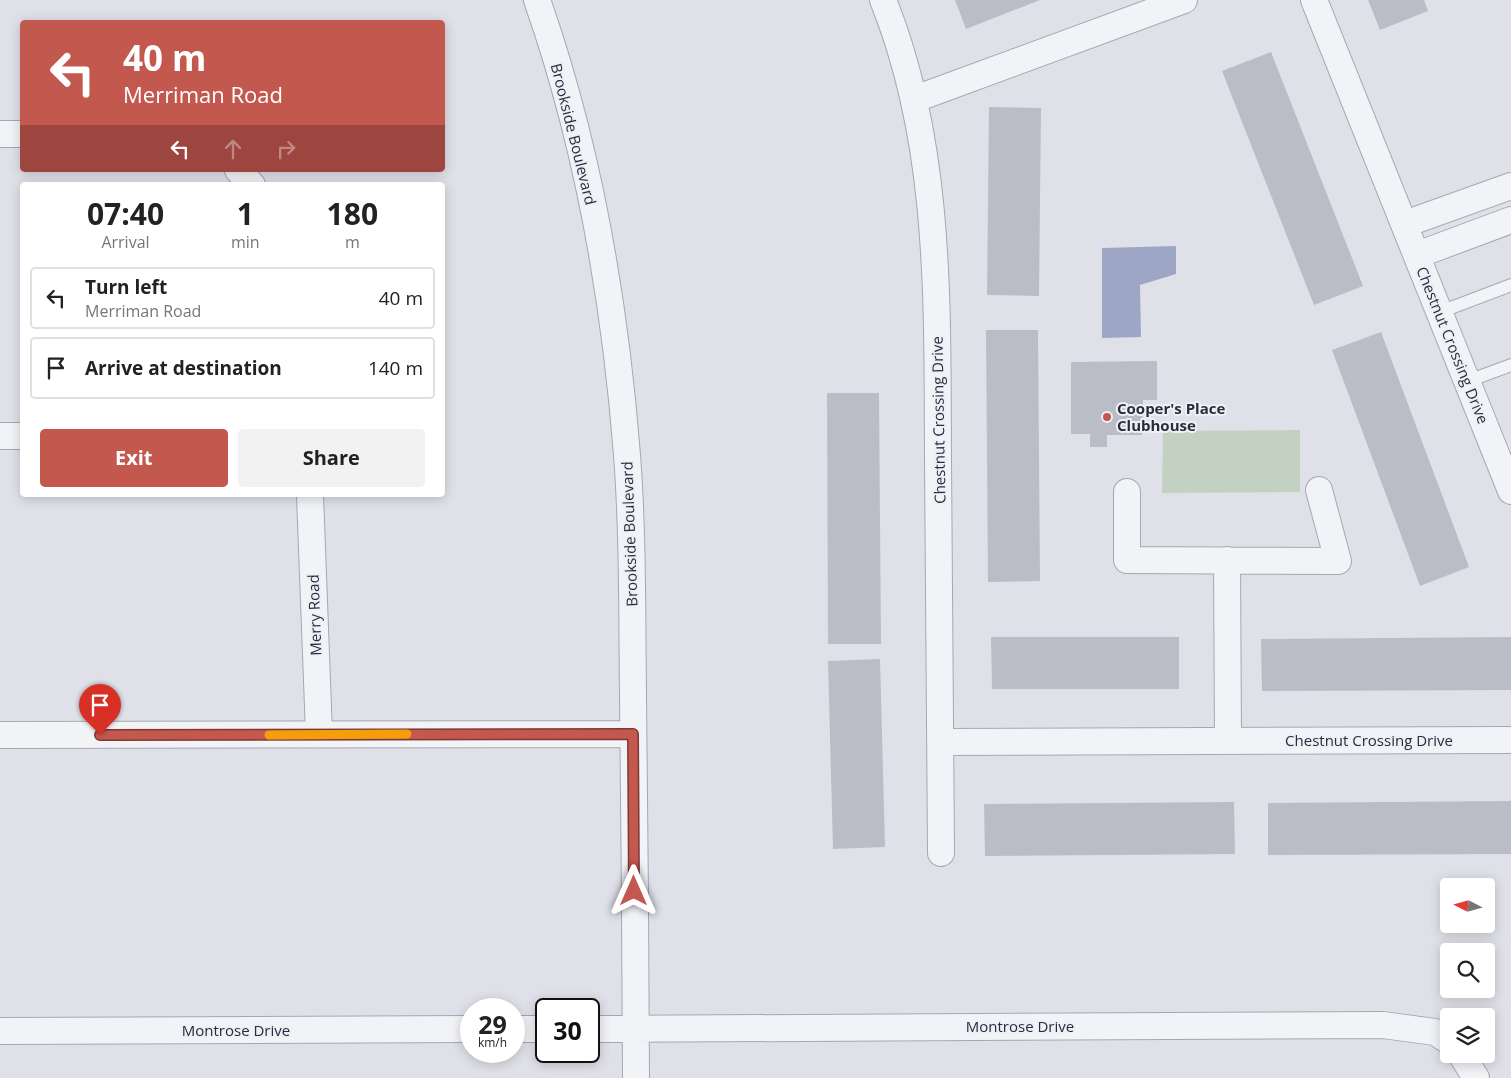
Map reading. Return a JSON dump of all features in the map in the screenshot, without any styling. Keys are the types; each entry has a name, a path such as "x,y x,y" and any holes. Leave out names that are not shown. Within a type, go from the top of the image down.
{"street":[{"name":"Brookside Boulevard","path":"537,0 559,68 582,161 598,239 615,345 627,456 630,514 636,1078"},
{"name":"Chestnut Crossing Drive","path":"884,0 914,99 930,195 935,267 941,853"},
{"path":"914,99 1184,0"},
{"name":"Chestnut Crossing Drive","path":"1314,0 1511,490"},
{"path":"0,134 20,134"},
{"path":"240,172 249,182"},
{"path":"1405,224 1511,186"},
{"name":"Chestnut Crossing Drive","path":"1418,255 1511,220"},
{"path":"0,436 20,436"},
{"path":"1127,492 1127,560 1338,562 1319,490"},
{"name":"Merry Road","path":"310,497 319,734"},
{"path":"1227,560 1228,741"},
{"path":"0,735 633,734"},
{"name":"Chestnut Crossing Drive","path":"940,742 1511,740"},
{"name":"Montrose Drive","path":"600,1029 1383,1025 1435,1032 1440,1035"},
{"name":"Montrose Drive","path":"0,1031 460,1029"},
{"path":"1467,1063 1476,1078"}],"lane":[{"path":"1440,312 1511,285"},
{"path":"1468,381 1511,365"}],"green space":[{"path":"1300,430 1300,492 1162,493 1163,431"}],"water":[{"path":"1176,246 1176,274 1140,285 1141,337 1102,338 1102,248"}],"building":[{"path":"955,0 1040,0 966,29"},
{"path":"1368,0 1424,0 1428,11 1380,30"},
{"path":"1271,52 1363,286 1314,305 1222,71"},
{"path":"989,107 1041,108 1039,296 987,295"},
{"path":"986,330 1038,330 1040,581 988,582"},
{"path":"1381,332 1469,567 1420,586 1332,350"},
{"name":"Cooper's Place Clubhouse","path":"1157,361 1157,400 1143,400 1142,435 1107,435 1107,447 1090,447 1090,434 1071,434 1071,362"},
{"path":"827,393 879,393 881,644 828,644"},
{"path":"991,637 1179,637 1179,689 992,689"},
{"path":"1511,637 1511,690 1262,691 1261,639"},
{"path":"880,659 885,847 833,849 828,661"},
{"path":"1511,801 1511,854 1268,855 1268,803"},
{"path":"1234,802 1235,854 985,856 984,804"}],"slow traffic":[{"path":"269,735 407,734"}],"place":[{"name":"Cooper's Place Clubhouse","path":"1107,417"}],"route":[{"path":"100,735 633,734 634,891"}]}
